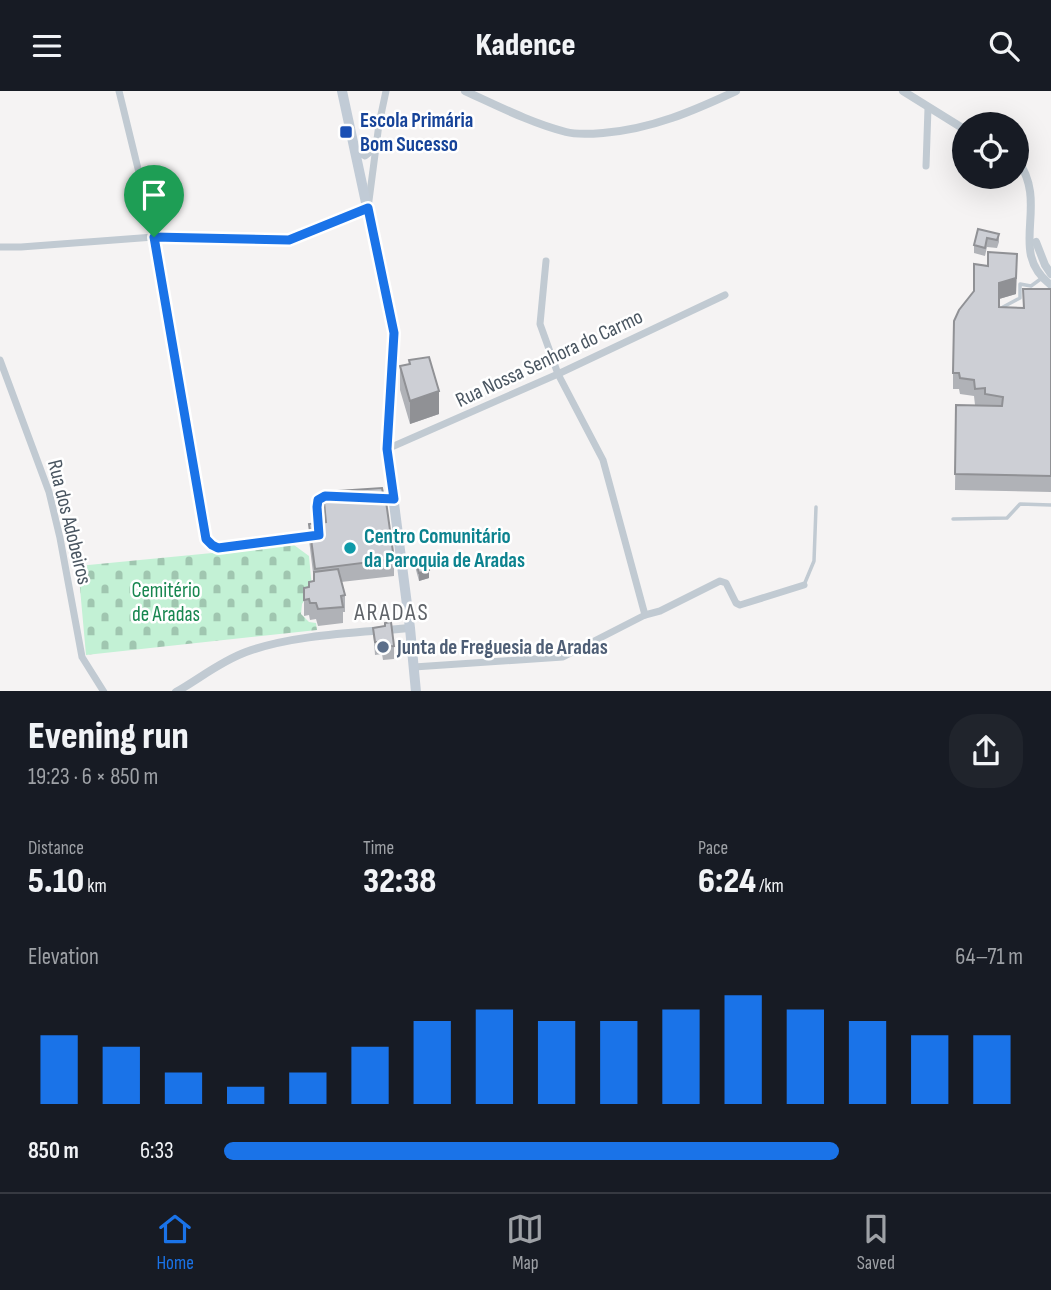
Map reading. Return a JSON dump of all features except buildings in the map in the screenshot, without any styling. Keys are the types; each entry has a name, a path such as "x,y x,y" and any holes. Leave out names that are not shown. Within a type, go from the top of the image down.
{"main road":[{"path":"342,91 394,333 387,449 411,628 416,691"}],"street":[{"path":"119,91 154,237 206,539 218,548 319,535 318,500 325,496 352,497"},
{"path":"0,247 33,247 154,237 289,240 368,208 386,91"},
{"path":"466,91 568,133 592,134 651,126 677,118 736,91"},
{"path":"903,91 952,122"},
{"path":"926,166 928,108"},
{"path":"355,150 365,156 376,146"},
{"path":"1029,169 1040,190"},
{"path":"1040,218 1036,241 1051,285"},
{"path":"546,261 540,324 558,374 603,460 645,615"},
{"name":"Rua Nossa Senhora do Carmo","path":"387,449 558,374 725,295"},
{"name":"Rua dos Adobeiros","path":"0,361 49,492 82,657 104,691"},
{"path":"380,498 394,499"},
{"path":"414,667 563,657 720,581 726,583 736,603 740,605 804,585"},
{"path":"176,691 243,653 262,647 298,640 411,628"}],"lane":[{"path":"1003,307 1020,298 1020,284 1031,286 1048,275"},
{"path":"953,519 1007,518 1020,504 1051,505"},
{"path":"804,585 814,561 816,507"}],"green space":[{"name":"Cemitério de Aradas","path":"294,545 309,556 312,588 302,604 301,614 309,622 316,623 317,630 86,655 78,566"}],"place":[{"name":"Escola Primária Bom Sucesso","path":"346,132"},
{"name":"Centro Comunitário da Paroquia de Aradas","path":"350,548"},
{"name":"Junta de Freguesia de Aradas","path":"383,647"}],"district":[{"name":"ARADAS","path":"392,612"}],"route":[{"path":"368,208 394,333 387,449 394,499 325,496 318,500 319,535 218,548 206,539 154,237 289,240 368,208"}]}
